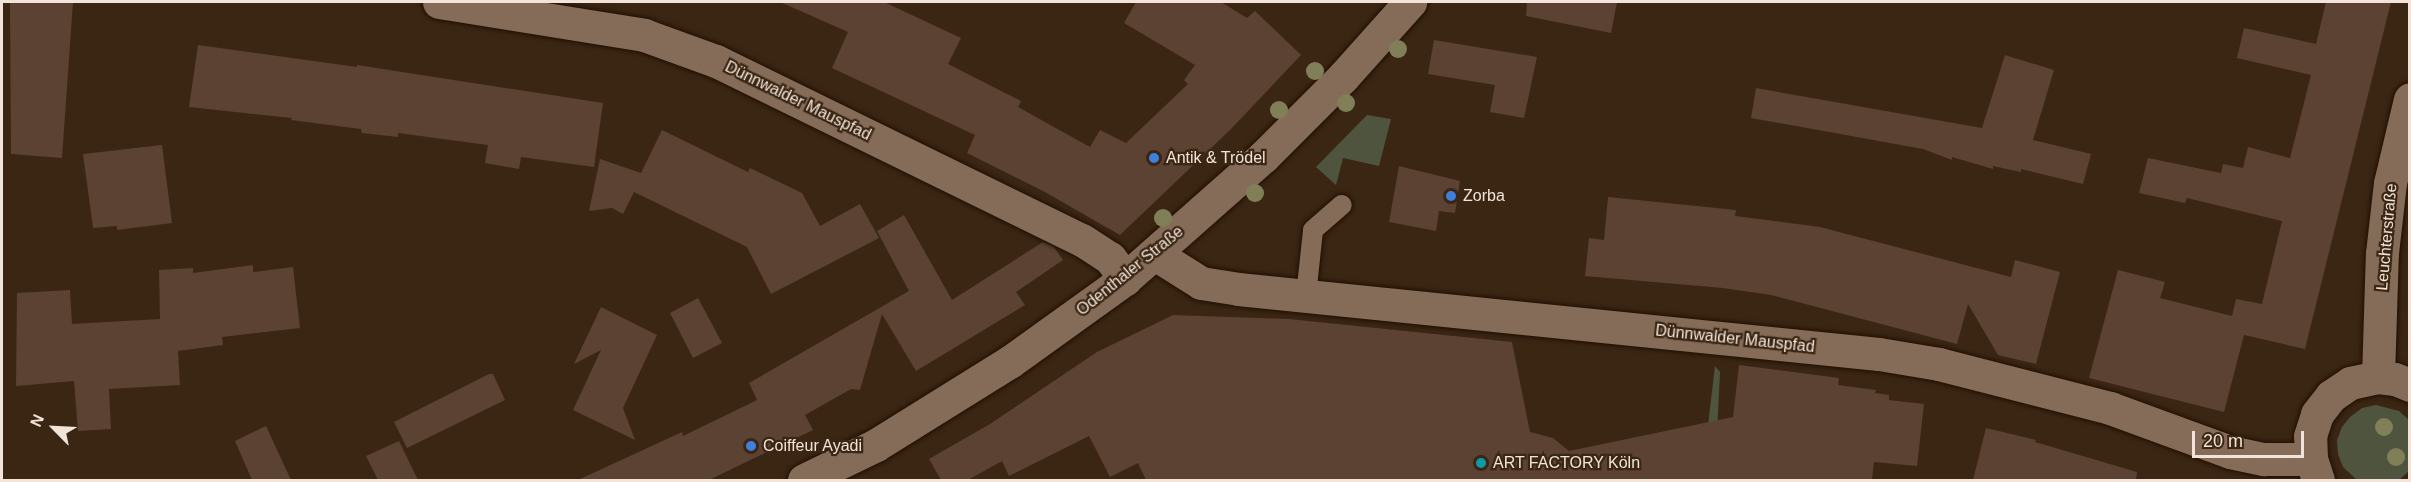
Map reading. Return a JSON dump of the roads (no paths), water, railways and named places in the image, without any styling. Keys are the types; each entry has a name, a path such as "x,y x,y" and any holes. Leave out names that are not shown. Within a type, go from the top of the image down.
{"main road":[{"name":"Dünnwalder Mauspfad","path":"439,2 644,35 716,61 1082,240 1110,258 1125,279"},
{"name":"Odenthaler Straße","path":"804,480 876,445 1011,361 1125,279 1263,157 1343,77 1410,2"},
{"name":"Leuchterstraße","path":"2378,377 2384,242 2390,183 2409,99"},
{"name":"Dünnwalder Mauspfad","path":"1155,254 1201,283 1306,296 1879,354 1939,364 2110,408 2230,452 2314,470"},
{"path":"2314,470 2310,436 2317,414 2331,396 2350,383 2378,377 2395,379 2409,385"}],"lane":[{"path":"1306,296 1313,230 1342,205"}],"place":[{"name":"Antik & Trödel","path":"1154,158"},
{"name":"Zorba","path":"1451,196"},
{"name":"Coiffeur Ayadi","path":"751,446"},
{"name":"ART FACTORY Köln","path":"1481,463"}]}
